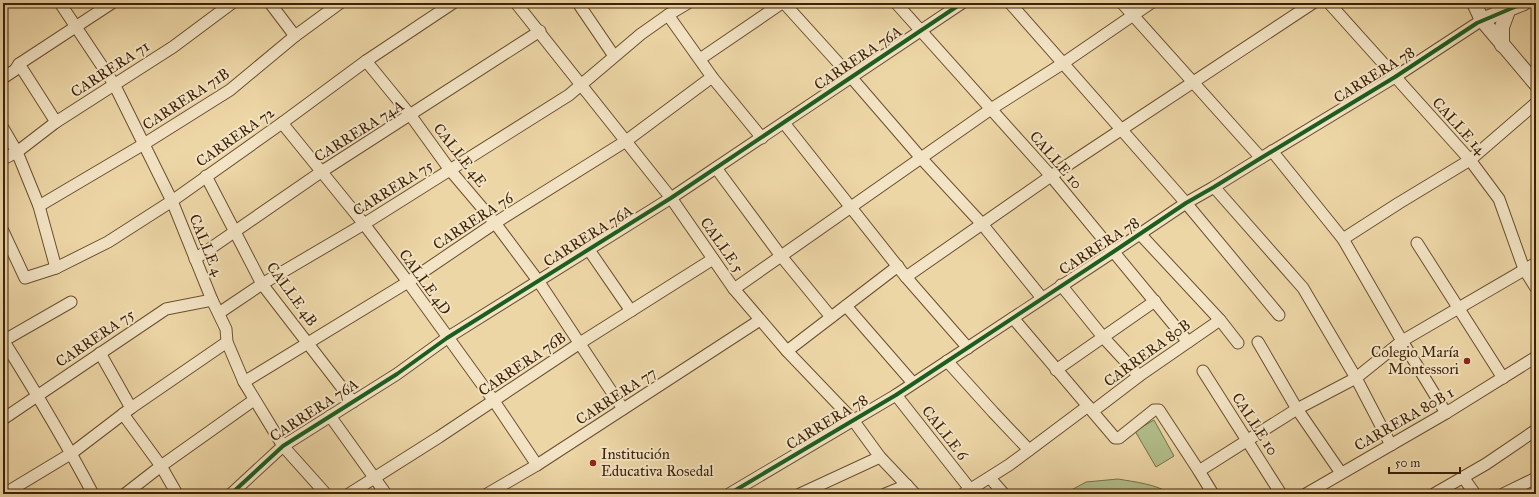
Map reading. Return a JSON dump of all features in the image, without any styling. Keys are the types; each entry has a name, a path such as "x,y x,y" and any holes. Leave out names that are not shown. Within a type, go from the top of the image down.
{"street":[{"name":"CALLE 4","path":"60,3 114,84 172,200 212,300 226,329 227,342 244,382 283,446 326,494"},
{"path":"3,78 14,70 19,64 112,3"},
{"name":"CARRERA 71","path":"3,159 17,152 56,122 173,47 232,3"},
{"path":"270,3 296,36"},
{"name":"CARRERA 71B","path":"39,206 144,144 230,90 296,36 340,3"},
{"name":"CARRERA 72","path":"3,231 25,278 56,268 108,242 172,200 282,123 366,61 453,3"},
{"name":"CALLE 5","path":"516,3 540,31 671,198 734,290 787,352 852,420 880,456 915,494"},
{"path":"578,3 614,56"},
{"path":"700,59 783,3 982,224 1042,298"},
{"name":"CALLE 10","path":"896,3 1051,176 1188,342"},
{"name":"CARRERA 76A","path":"231,494 283,446 396,374 447,338 539,282 671,198 962,3"},
{"path":"1010,3 1062,64 1186,203 1280,315"},
{"path":"1122,3 1132,16 1194,82 1260,158"},
{"path":"734,290 991,109 1062,64 1151,3"},
{"path":"906,278 1051,176 1313,3"},
{"name":"CALLE 14","path":"1328,3 1470,160 1499,199 1524,269 1536,288"},
{"path":"1474,3 1482,20 1536,84"},
{"path":"1482,20 1524,3"},
{"name":"CARRERA 75","path":"219,313 262,284 364,224 569,95 614,56 681,5"},
{"path":"1502,45 1502,27 1509,8"},
{"path":"668,14 712,77 762,138"},
{"name":"CARRERA 78","path":"732,493 896,395 1186,203 1396,77 1482,20"},
{"name":"CARRERA 74A","path":"195,258 236,232 321,172 411,116 540,31"},
{"name":"CALLE 4E","path":"366,61 411,116 450,170 495,223 539,282 623,409"},
{"path":"19,64 56,122"},
{"name":"CARRERA 76","path":"244,382 408,282 495,223 626,141 712,77"},
{"path":"1343,240 1399,203 1470,160 1536,103"},
{"name":"CALLE 4D","path":"282,123 364,224 408,282 494,401 537,465"},
{"path":"784,123 906,278 968,348"},
{"path":"3,128 17,152 39,206 56,268"},
{"path":"1272,151 1343,240 1446,413"},
{"path":"716,168 781,256 831,317"},
{"name":"CALLE 4B","path":"206,176 262,284 353,402"},
{"path":"1214,187 1303,288 1356,378 1391,444"},
{"path":"1140,234 1220,320 1238,343"},
{"path":"1417,243 1503,378"},
{"path":"589,250 630,312"},
{"name":"CARRERA 76B","path":"348,494 494,401 580,343 713,259"},
{"path":"1200,471 1297,409 1356,378 1402,341 1536,263"},
{"path":"787,352 898,266"},
{"path":"1061,286 1139,376"},
{"name":"CARRERA 75","path":"3,418 166,309 212,300"},
{"path":"1056,370 1155,301"},
{"path":"71,302 3,341 72,453 93,494"},
{"path":"846,306 913,383"},
{"path":"1013,318 1056,370 1116,438 1154,410 1159,410 1200,471 1213,494"},
{"name":"CARRERA 77","path":"487,494 537,465 760,320"},
{"name":"CARRERA 80B","path":"967,492 990,478 1220,320"},
{"path":"3,491 5,494 72,453 127,411 227,342"},
{"path":"1258,342 1297,409 1341,473"},
{"path":"100,353 127,411 177,494"},
{"name":"CARRERA 80B 1","path":"1313,492 1341,473 1446,413 1536,358"},
{"path":"947,361 1029,450"},
{"name":"CALLE 10","path":"1203,371 1281,494"},
{"name":"CALLE 6","path":"896,395 967,492"},
{"path":"125,494 161,466 254,400"},
{"path":"330,416 386,494"},
{"path":"1434,494 1536,430"},
{"path":"800,494 880,456"},
{"path":"1463,477 1476,494"},
{"path":"990,478 1004,494"},
{"path":"1503,494 1536,478"},
{"path":"885,494 907,485"}],"green space":[{"path":"1154,420 1174,456 1156,467 1135,431"},
{"path":"1118,479 1138,482 1159,488 1171,494 1064,494 1086,482"}],"cycle path":[{"path":"231,494 283,446 397,374 447,338 671,198 962,3"},
{"path":"729,494 896,395 1186,203 1395,77 1477,23 1524,3"}],"place":[{"name":"Colegio María Montessori","path":"1467,361"},
{"name":"Institución Educativa Rosedal","path":"593,463"}]}
